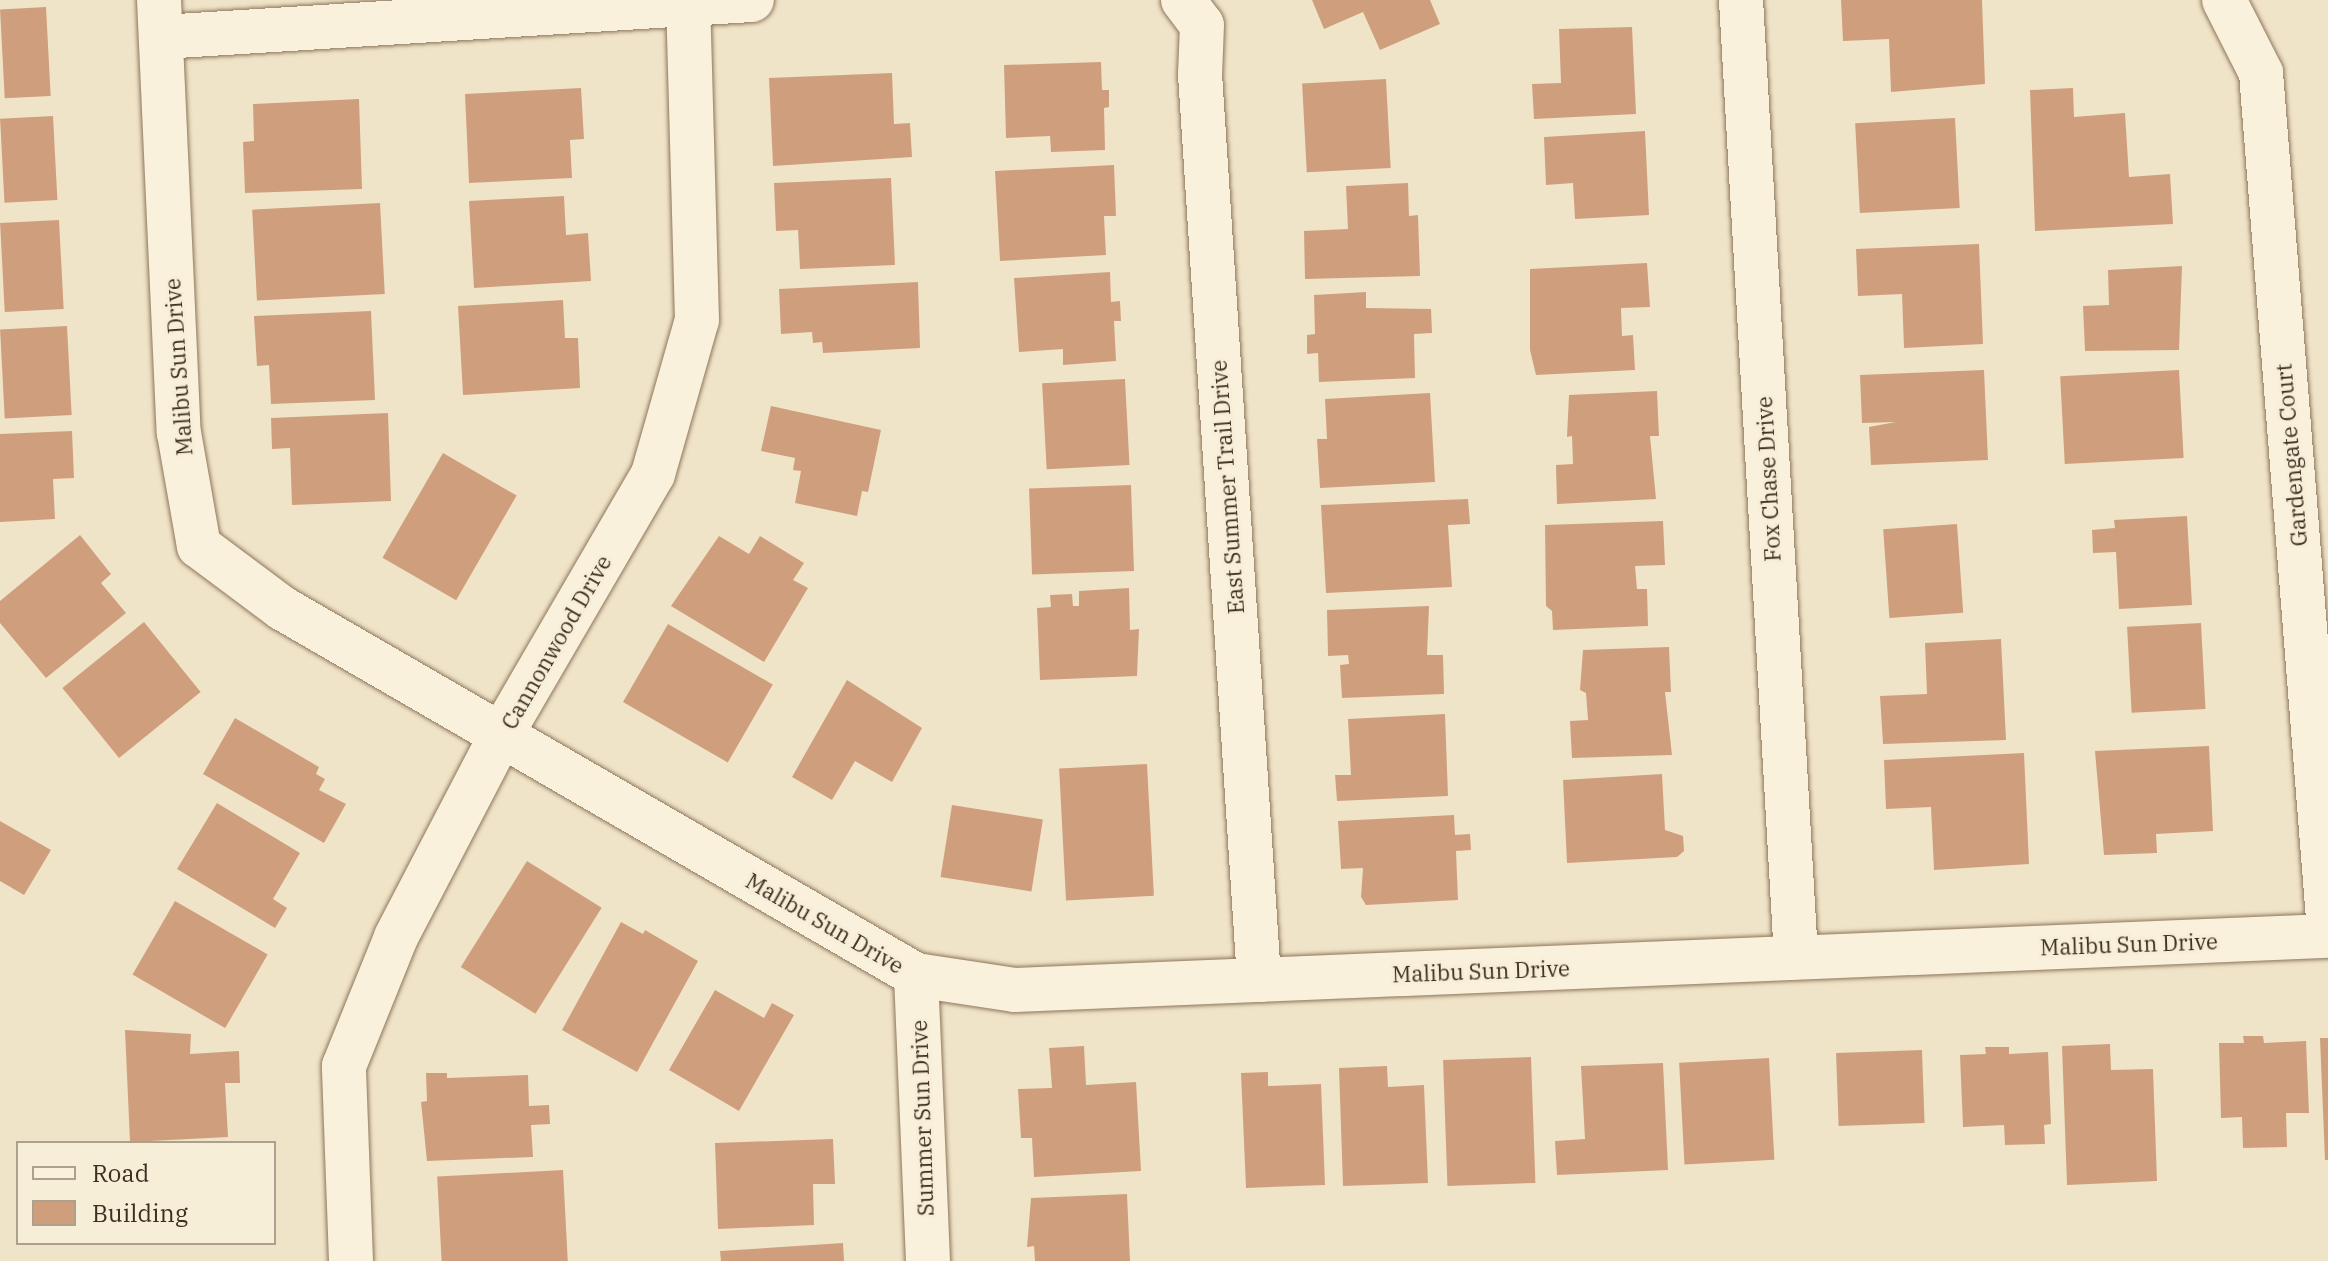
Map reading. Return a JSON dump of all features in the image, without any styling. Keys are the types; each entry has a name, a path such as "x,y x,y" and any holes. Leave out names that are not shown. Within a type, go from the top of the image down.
{"street":[{"path":"160,18 752,0"},
{"name":"East Summer Trail Drive","path":"1183,0 1202,25 1200,74 1259,980"},
{"name":"Fox Chase Drive","path":"1741,0 1796,957"},
{"name":"Gardengate Court","path":"2224,0 2261,73 2328,919"},
{"name":"Cannonwood Drive","path":"351,1261 344,1066 396,937 500,737 653,474 697,320 688,4"},
{"name":"Malibu Sun Drive","path":"160,18 179,433 199,546 282,608 500,737 916,975 1015,990 2328,936"},
{"name":"Summer Sun Drive","path":"916,975 928,1261"}],"building":[{"path":"1312,0 1430,0 1440,24 1380,50 1363,12 1324,29"},
{"path":"1841,0 1982,0 1985,84 1891,92 1889,39 1843,41"},
{"path":"46,7 51,96 5,98 0,9"},
{"path":"1632,27 1636,114 1534,119 1532,84 1561,83 1559,29"},
{"path":"1101,62 1102,90 1109,90 1109,107 1104,108 1105,150 1051,152 1050,136 1006,138 1004,65"},
{"path":"892,73 894,124 910,123 912,157 773,166 769,78"},
{"path":"1386,79 1391,168 1307,172 1302,83"},
{"path":"581,88 584,139 570,140 572,178 469,183 465,94"},
{"path":"2073,88 2074,117 2125,113 2129,177 2170,174 2173,224 2035,231 2030,90"},
{"path":"359,99 362,189 245,193 243,142 254,141 253,104"},
{"path":"53,116 57,200 4,203 0,119"},
{"path":"1955,118 1960,208 1860,213 1855,123"},
{"path":"1645,131 1649,215 1575,219 1573,183 1546,185 1544,137"},
{"path":"1114,165 1116,216 1104,216 1106,255 1000,261 995,171"},
{"path":"891,178 895,265 800,269 798,230 776,231 774,183"},
{"path":"1408,183 1409,216 1418,215 1420,276 1305,279 1304,231 1348,229 1346,186"},
{"path":"564,196 566,235 588,233 591,281 474,288 469,201"},
{"path":"380,203 385,294 257,301 252,210"},
{"path":"59,220 64,309 5,312 0,223"},
{"path":"1979,244 1983,344 1904,348 1902,294 1858,296 1856,249"},
{"path":"1647,263 1650,307 1621,308 1622,336 1633,335 1635,370 1536,375 1530,350 1530,269"},
{"path":"2182,266 2179,350 2085,351 2083,306 2109,305 2108,270"},
{"path":"1110,272 1111,302 1120,301 1121,321 1114,321 1116,361 1063,365 1063,349 1019,352 1014,278"},
{"path":"918,282 920,348 823,353 822,342 813,343 812,332 781,334 779,289"},
{"path":"1366,292 1366,308 1431,309 1432,333 1414,334 1415,378 1319,382 1318,353 1307,354 1307,335 1315,334 1314,295"},
{"path":"563,300 565,338 578,338 580,388 463,395 458,306"},
{"path":"371,311 375,400 271,404 269,365 257,366 254,316"},
{"path":"67,326 72,415 5,418 0,330"},
{"path":"1984,370 1988,460 1871,465 1869,427 1896,422 1862,423 1860,375"},
{"path":"2179,370 2184,458 2065,464 2060,376"},
{"path":"1125,379 1130,465 1047,469 1042,383"},
{"path":"1657,391 1659,436 1650,436 1656,499 1557,504 1556,465 1573,464 1572,436 1567,437 1569,395"},
{"path":"1430,393 1435,482 1320,488 1317,439 1327,439 1325,399"},
{"path":"771,406 881,430 868,492 862,491 857,516 795,503 801,471 793,470 795,458 761,451"},
{"path":"388,413 391,501 292,505 290,448 272,449 271,418"},
{"path":"72,431 74,478 53,479 55,519 0,522 0,434"},
{"path":"443,453 517,496 456,600 383,558"},
{"path":"1131,485 1134,571 1032,575 1029,489"},
{"path":"1468,499 1470,524 1448,525 1452,587 1326,593 1321,505"},
{"path":"2187,516 2192,605 2119,609 2116,552 2093,553 2092,530 2115,528 2114,520"},
{"path":"1663,521 1665,565 1635,566 1637,589 1647,589 1648,626 1553,630 1552,611 1546,606 1545,525"},
{"path":"1957,524 1963,613 1889,618 1883,529"},
{"path":"80,535 111,574 101,583 126,613 46,678 0,623 0,601"},
{"path":"719,536 749,554 760,536 804,563 793,580 808,588 764,662 671,606"},
{"path":"1129,588 1130,630 1139,629 1137,676 1040,680 1037,608 1051,607 1050,595 1072,594 1073,606 1079,606 1079,591"},
{"path":"1429,606 1427,655 1443,655 1444,694 1342,698 1340,665 1349,664 1348,655 1328,656 1327,610"},
{"path":"144,622 201,692 119,758 62,688"},
{"path":"2201,623 2206,709 2132,713 2127,627"},
{"path":"668,624 773,684 728,762 623,702"},
{"path":"2001,639 2006,740 1883,744 1880,696 1927,694 1925,643"},
{"path":"1669,647 1671,692 1665,692 1672,755 1572,758 1570,721 1588,720 1586,693 1580,690 1583,650"},
{"path":"847,680 922,728 892,782 855,761 832,800 792,777"},
{"path":"1445,714 1448,796 1337,801 1335,775 1351,775 1348,719"},
{"path":"235,718 319,767 316,774 325,779 319,790 346,804 324,843 203,774"},
{"path":"2209,746 2213,831 2156,834 2157,853 2104,855 2095,751"},
{"path":"2024,753 2029,864 1934,870 1931,807 1886,809 1884,760"},
{"path":"1147,764 1154,896 1066,900 1059,769"},
{"path":"1662,774 1665,830 1683,836 1684,851 1677,857 1567,863 1563,780"},
{"path":"217,803 300,853 273,899 287,908 275,928 177,869"},
{"path":"952,805 1043,819 1031,891 941,877"},
{"path":"1454,815 1455,835 1470,834 1471,850 1456,851 1458,900 1366,905 1361,897 1363,868 1341,869 1338,821"},
{"path":"0,821 51,850 24,895 0,881"},
{"path":"527,861 602,908 535,1014 461,967"},
{"path":"175,901 268,954 225,1028 132,975"},
{"path":"621,922 643,934 645,930 698,961 637,1072 562,1030"},
{"path":"715,990 764,1018 772,1003 794,1015 739,1111 669,1070"},
{"path":"125,1030 191,1034 190,1054 239,1051 240,1083 225,1083 228,1137 130,1141"},
{"path":"2243,1036 2263,1036 2264,1043 2306,1041 2309,1113 2286,1113 2287,1147 2243,1148 2242,1117 2221,1118 2219,1043 2244,1043"},
{"path":"2320,1038 2328,1038 2328,1160 2325,1160"},
{"path":"2110,1044 2111,1070 2153,1069 2157,1181 2067,1185 2062,1046"},
{"path":"1084,1046 1086,1085 1136,1082 1141,1171 1034,1177 1032,1138 1021,1138 1018,1089 1052,1088 1049,1048"},
{"path":"1985,1047 2009,1047 2009,1054 2048,1052 2051,1124 2044,1125 2045,1144 2005,1145 2004,1125 1963,1127 1960,1055 1986,1054"},
{"path":"1922,1050 1925,1123 1839,1126 1836,1053"},
{"path":"1531,1057 1535,1183 1447,1186 1443,1060"},
{"path":"1769,1058 1774,1160 1684,1165 1679,1063"},
{"path":"1663,1063 1668,1170 1557,1175 1555,1141 1585,1139 1581,1066"},
{"path":"1387,1066 1388,1087 1424,1085 1428,1183 1343,1186 1339,1068"},
{"path":"1268,1072 1268,1086 1321,1084 1325,1185 1246,1188 1241,1073"},
{"path":"426,1073 447,1073 447,1078 528,1075 529,1106 549,1105 550,1124 531,1125 533,1157 427,1161 421,1102 427,1101"},
{"path":"833,1139 835,1184 813,1184 814,1225 718,1229 715,1143"},
{"path":"563,1170 568,1261 442,1261 437,1177"},
{"path":"1127,1194 1130,1261 1035,1261 1034,1246 1027,1247 1031,1198"},
{"path":"843,1243 844,1261 721,1261 720,1251"}]}
